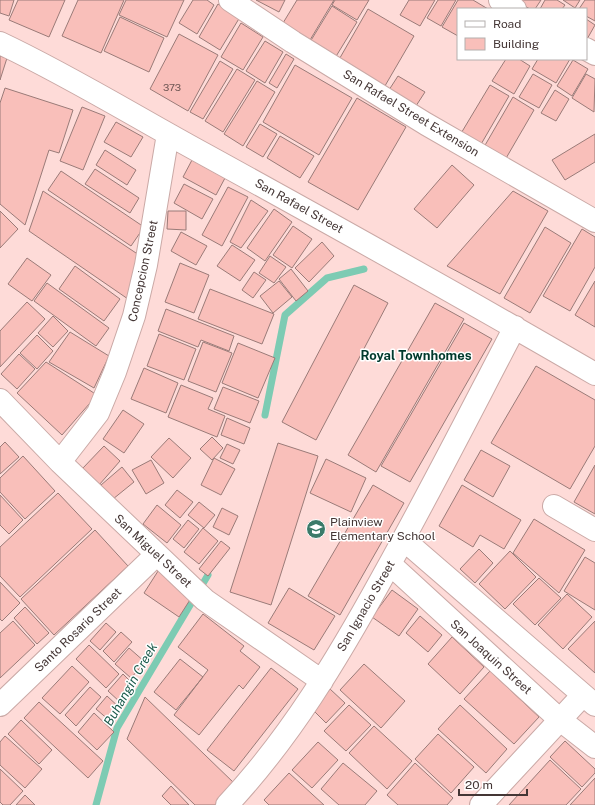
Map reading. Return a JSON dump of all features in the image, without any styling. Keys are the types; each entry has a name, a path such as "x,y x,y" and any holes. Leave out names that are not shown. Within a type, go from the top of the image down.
{"street":[{"name":"San Rafael Street Extension","path":"230,0 293,42 426,124 595,220"},
{"path":"500,0 513,8"},
{"name":"San Rafael Street","path":"0,43 45,64 423,275 595,374"},
{"name":"Concepcion Street","path":"60,462 98,413 115,372 134,316 146,265 168,134"},
{"name":"San Ignacio Street","path":"227,805 254,774 322,681 404,540 515,327"},
{"name":"San Miguel Street","path":"0,400 60,462 205,600 322,681"},
{"path":"554,506 595,530"},
{"path":"404,540 589,700 559,719 481,805"},
{"name":"Santo Rosario Street","path":"0,705 156,555"},
{"name":"San Joaquin Street","path":"390,564 559,719 595,747"}],"building":[{"path":"0,0 14,0 9,16 0,13"},
{"path":"18,0 65,0 49,37 9,20"},
{"path":"78,0 124,0 101,53 62,36"},
{"path":"126,0 184,0 167,37 119,15"},
{"path":"193,0 207,0 214,5 197,34 179,23"},
{"path":"256,0 285,0 279,12"},
{"path":"297,0 334,0 310,40 283,23"},
{"path":"335,0 369,0 357,20 332,5"},
{"path":"409,0 435,0 420,26 400,15"},
{"path":"438,0 456,0 441,26 427,18"},
{"path":"458,0 473,0 486,8 457,8 457,35 442,27"},
{"path":"515,0 541,0 536,8 528,8"},
{"path":"545,0 557,0 565,5 563,8 541,8"},
{"path":"563,0 580,0 575,8"},
{"path":"585,0 595,0 595,21 587,17 587,8 580,8"},
{"path":"218,4 240,17 220,50 199,37"},
{"path":"332,6 357,22 335,58 310,42"},
{"path":"368,9 414,36 382,91 337,63"},
{"path":"120,17 164,38 149,72 104,51"},
{"path":"587,20 595,25 587,39"},
{"path":"241,23 263,37 243,70 221,57"},
{"path":"179,34 218,55 188,111 150,89"},
{"path":"265,41 283,52 265,83 246,71"},
{"path":"286,54 294,59 277,88 269,83"},
{"path":"0,56 7,58 0,80"},
{"path":"505,60 521,60 530,66 514,94 492,81"},
{"path":"537,60 569,60 556,83 532,69"},
{"path":"573,60 588,69 572,96 557,86"},
{"path":"220,61 233,69 203,119 190,112"},
{"path":"295,65 352,98 319,155 263,122"},
{"path":"237,69 255,80 223,132 205,121"},
{"path":"533,74 552,85 539,108 519,97"},
{"path":"586,74 595,79 594,112 572,98"},
{"path":"398,76 425,92 414,109 387,93"},
{"path":"257,81 275,92 243,146 224,134"},
{"path":"490,85 509,96 480,146 460,135"},
{"path":"5,88 73,110 59,153 49,150 25,225 0,204 0,103"},
{"path":"555,90 569,99 556,121 541,113"},
{"path":"513,97 534,110 505,160 484,147"},
{"path":"357,98 406,127 358,210 308,182"},
{"path":"82,107 105,116 83,170 60,161"},
{"path":"116,122 143,137 131,157 104,142"},
{"path":"260,124 277,134 263,157 246,147"},
{"path":"595,134 595,162 565,180 552,160"},
{"path":"280,136 314,156 300,178 267,158"},
{"path":"105,150 136,170 127,185 96,165"},
{"path":"192,160 225,178 216,195 183,177"},
{"path":"452,165 474,185 437,228 414,209"},
{"path":"95,169 139,198 130,213 85,184"},
{"path":"61,171 144,227 131,246 48,190"},
{"path":"184,184 213,199 202,219 174,203"},
{"path":"228,187 248,197 222,246 202,235"},
{"path":"43,191 142,257 128,299 29,231"},
{"path":"513,191 548,211 500,294 447,266"},
{"path":"251,200 268,211 241,248 230,242"},
{"path":"274,209 292,222 265,261 247,248"},
{"path":"0,211 18,229 0,248"},
{"path":"168,211 186,211 186,230 167,229"},
{"path":"293,226 312,239 292,268 273,255"},
{"path":"545,227 571,243 530,313 504,298"},
{"path":"582,229 595,237 595,267 570,311 543,296"},
{"path":"181,232 207,246 196,265 171,251"},
{"path":"322,242 334,256 309,282 295,268"},
{"path":"232,245 255,260 240,281 217,266"},
{"path":"270,256 286,267 274,283 259,273"},
{"path":"27,258 51,275 32,301 8,284"},
{"path":"180,263 209,275 194,313 165,302"},
{"path":"75,266 120,299 104,321 59,289"},
{"path":"291,269 308,291 296,301 279,279"},
{"path":"254,272 266,280 253,298 242,290"},
{"path":"279,281 292,297 273,313 260,296"},
{"path":"595,281 595,327 575,315"},
{"path":"47,283 109,328 96,346 34,301"},
{"path":"354,285 388,303 316,440 282,422"},
{"path":"210,289 274,314 262,344 198,319"},
{"path":"27,302 45,319 0,367 0,331"},
{"path":"435,303 464,319 376,472 348,455"},
{"path":"166,309 234,336 229,351 201,340 198,347 158,331"},
{"path":"53,316 68,331 53,347 38,333"},
{"path":"464,323 492,339 410,482 381,466"},
{"path":"70,332 109,356 94,388 49,362"},
{"path":"159,334 196,349 184,380 147,366"},
{"path":"37,335 53,351 37,369 20,353"},
{"path":"203,342 232,353 216,392 188,381"},
{"path":"238,343 275,358 258,398 222,383"},
{"path":"19,354 35,369 17,389 1,374"},
{"path":"46,362 97,395 62,435 17,393"},
{"path":"536,366 595,400 595,446 570,489 491,443"},
{"path":"144,368 178,383 166,413 131,399"},
{"path":"181,385 213,398 208,409 225,416 217,437 168,417"},
{"path":"223,387 259,401 250,423 214,409"},
{"path":"123,410 144,424 124,453 103,439"},
{"path":"227,418 250,428 244,444 221,435"},
{"path":"212,437 223,448 212,460 200,449"},
{"path":"169,438 191,458 173,478 151,457"},
{"path":"5,442 19,457 0,474 0,447"},
{"path":"278,443 318,456 271,605 230,592"},
{"path":"227,444 240,450 233,464 220,458"},
{"path":"104,446 120,461 99,485 82,469"},
{"path":"481,450 510,466 493,497 464,480"},
{"path":"23,456 55,491 25,519 0,492 0,478"},
{"path":"214,458 235,469 221,495 201,485"},
{"path":"326,459 366,478 351,512 310,493"},
{"path":"151,460 164,483 146,494 132,470"},
{"path":"595,465 595,514 574,502"},
{"path":"122,467 134,482 113,499 101,485"},
{"path":"373,485 404,503 340,615 308,596"},
{"path":"462,485 521,520 504,549 480,535 473,547 439,526"},
{"path":"177,490 193,502 180,518 165,505"},
{"path":"58,493 92,529 20,597 0,576 0,547"},
{"path":"0,495 23,520 9,534 0,525"},
{"path":"199,502 215,515 204,528 188,515"},
{"path":"157,505 181,525 167,543 143,524"},
{"path":"222,508 238,516 229,535 213,527"},
{"path":"534,519 585,550 559,593 513,553"},
{"path":"188,520 199,529 184,548 173,539"},
{"path":"203,528 218,541 199,564 184,552"},
{"path":"95,530 128,566 54,635 21,599"},
{"path":"221,541 230,548 208,576 199,569"},
{"path":"479,549 493,563 475,583 460,569"},
{"path":"510,551 536,577 505,609 479,584"},
{"path":"585,557 595,563 595,610 564,591"},
{"path":"160,568 195,592 179,617 144,593"},
{"path":"539,578 561,598 535,625 513,604"},
{"path":"0,582 20,603 2,621 0,619"},
{"path":"289,588 335,616 314,650 268,623"},
{"path":"392,590 418,609 399,636 372,617"},
{"path":"567,594 592,617 563,649 538,625"},
{"path":"25,607 49,633 37,644 14,618"},
{"path":"203,614 244,646 240,651 260,667 243,689 239,685 199,735 174,715 208,670 178,647"},
{"path":"420,616 442,635 428,652 406,633"},
{"path":"13,621 35,645 0,678 0,633"},
{"path":"595,621 595,673 568,649"},
{"path":"106,623 116,632 100,650 90,641"},
{"path":"121,632 132,642 114,662 103,651"},
{"path":"452,637 484,667 460,694 428,664"},
{"path":"89,645 119,674 106,688 76,659"},
{"path":"129,648 145,662 131,678 115,664"},
{"path":"180,659 203,677 176,710 154,692"},
{"path":"364,664 405,701 381,728 340,690"},
{"path":"72,666 89,682 60,714 42,698"},
{"path":"271,668 298,689 234,771 207,750"},
{"path":"490,671 539,717 514,744 464,699"},
{"path":"123,674 135,686 120,702 108,691"},
{"path":"90,687 101,697 76,726 65,715"},
{"path":"330,689 345,703 326,723 312,709"},
{"path":"107,696 121,709 110,721 96,709"},
{"path":"145,697 235,784 215,805 195,805 127,739"},
{"path":"39,702 103,761 88,778 24,718"},
{"path":"349,705 371,725 346,751 324,731"},
{"path":"460,705 507,749 486,773 438,729"},
{"path":"94,713 114,732 97,750 78,732"},
{"path":"21,720 52,750 39,764 8,734"},
{"path":"374,726 412,761 387,789 349,753"},
{"path":"438,734 474,767 451,793 415,759"},
{"path":"5,736 42,769 25,788 0,765 0,742"},
{"path":"565,741 595,769 595,773 582,787 550,757"},
{"path":"318,742 338,760 312,788 292,770"},
{"path":"550,760 581,789 566,805 509,805"},
{"path":"343,763 377,791 365,805 339,805 321,789"},
{"path":"415,763 453,798 447,805 398,805 387,795"},
{"path":"0,769 23,791 10,805 3,805 0,802"},
{"path":"289,773 324,805 269,805 264,800"},
{"path":"595,778 595,805 570,805"},
{"path":"171,786 189,805 171,805 162,796"},
{"path":"25,795 35,805 16,805"}],"waterway":[{"name":"Buhangin Creek","path":"265,415 285,315 327,278 364,269"},
{"name":"Buhangin Creek","path":"96,805 117,728 208,575"}],"place":[{"name":"Plainview Elementary School","path":"316,529"}],"district":[{"name":"Royal Townhomes","path":"416,355"}]}
